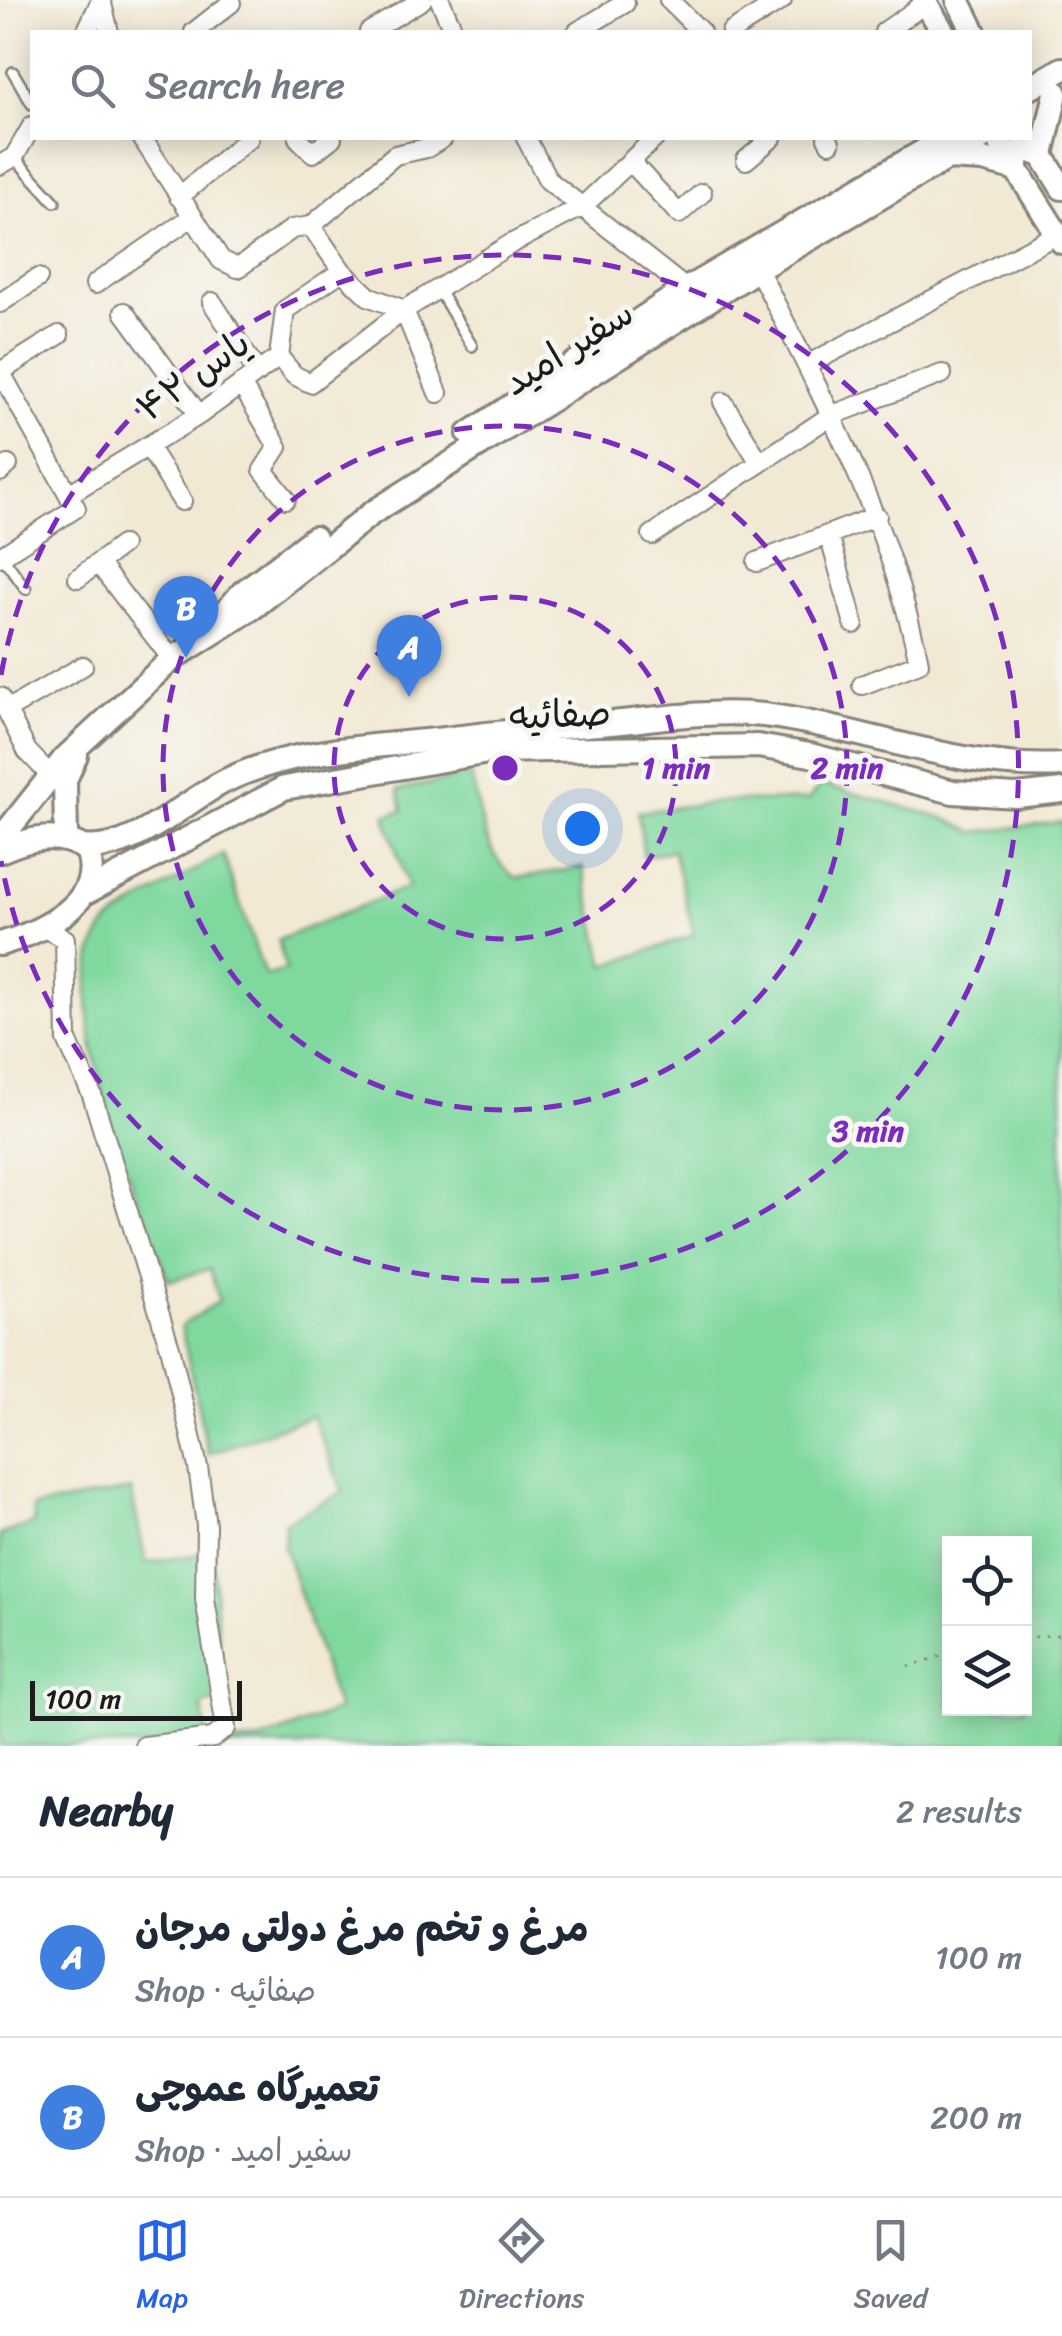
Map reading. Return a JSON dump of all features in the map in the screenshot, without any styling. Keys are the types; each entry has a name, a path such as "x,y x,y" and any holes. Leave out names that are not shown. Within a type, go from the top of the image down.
{"street":[{"path":"372,30 422,0"},
{"path":"440,0 453,30"},
{"path":"669,0 699,30"},
{"path":"734,30 782,0"},
{"path":"579,30 626,1"},
{"path":"87,30 101,2"},
{"path":"101,2 108,30"},
{"path":"887,30 925,2 943,30"},
{"path":"196,30 230,3"},
{"path":"1032,87 1062,69"},
{"path":"1032,108 1059,91"},
{"path":"1036,146 1059,91"},
{"path":"7,161 30,129"},
{"path":"143,140 221,260 238,268 292,228 311,226 395,156 440,140"},
{"path":"179,196 247,140"},
{"path":"300,140 313,153 329,140"},
{"path":"527,140 548,180 686,289"},
{"path":"279,358 294,375 310,383 404,310 582,206 652,140"},
{"path":"746,160 770,140"},
{"name":"سفیر امید","path":"206,636 242,592 321,532 686,289 939,152 976,140"},
{"path":"807,365 1060,238 998,140"},
{"path":"1017,169 1017,152 1036,146"},
{"path":"1036,146 1062,188"},
{"path":"939,152 1017,169"},
{"name":"سفیر امید","path":"0,840 51,776 172,659 254,607 372,513 939,152"},
{"path":"630,161 680,214 702,192"},
{"path":"96,284 192,216"},
{"path":"311,226 342,272 368,296 404,310 438,392"},
{"path":"758,269 878,516 906,599 918,663 862,685"},
{"name":"یاس ۴۲","path":"1,556 76,508 68,494 200,414 279,358 285,310 342,272"},
{"path":"0,303 38,278"},
{"path":"212,302 258,373"},
{"path":"124,312 200,414"},
{"path":"58,335 0,372 68,494"},
{"path":"652,535 830,416 942,374"},
{"path":"241,384 278,446 263,470 286,499"},
{"path":"723,402 760,463"},
{"path":"148,446 182,501"},
{"path":"757,562 878,516"},
{"path":"829,535 854,624"},
{"path":"78,578 122,545"},
{"path":"98,564 172,659"},
{"path":"51,776 27,751 3,704 83,666"},
{"name":"صفائیه","path":"0,852 21,842 74,843 96,849 127,839 225,781 276,760 487,733 695,714 760,715 817,723 962,759 1019,768 1062,764"},
{"name":"صفائیه","path":"0,944 43,927 84,894 284,788 494,751 758,746 810,755 952,792 1016,796 1062,790"},
{"path":"78,749 65,780 74,843 93,865 84,894"},
{"path":"43,927 65,939 68,1040 92,1095 170,1352 198,1467 206,1525 205,1600 226,1728 213,1738 144,1746"}],"lane":[{"path":"13,72 30,101"},
{"path":"7,161 55,202"},
{"path":"438,288 472,346"},
{"path":"1,556 26,590"}],"path":[{"path":"1032,1637 1062,1634"},
{"path":"908,1667 942,1656"}],"green space":[{"path":"471,775 490,845 505,869 516,878 583,867 605,966 694,935 673,850 644,857 638,812 727,801 809,800 820,784 944,818 974,832 1062,822 1062,1746 0,1746 0,1535 34,1523 33,1507 131,1490 146,1563 212,1552 223,1698 202,1706 209,1743 260,1741 338,1710 284,1547 285,1522 343,1492 312,1416 208,1454 181,1326 219,1301 210,1269 169,1281 139,1203 121,1154 94,1051 88,1003 91,960 112,920 223,854 265,976 286,970 278,940 408,887 385,816 403,810 398,790"}],"place":[{"name":"تعمیرگاه عموچی","path":"186,658"},
{"name":"مرغ و تخم مرغ دولتی مرجان","path":"409,697"}]}
